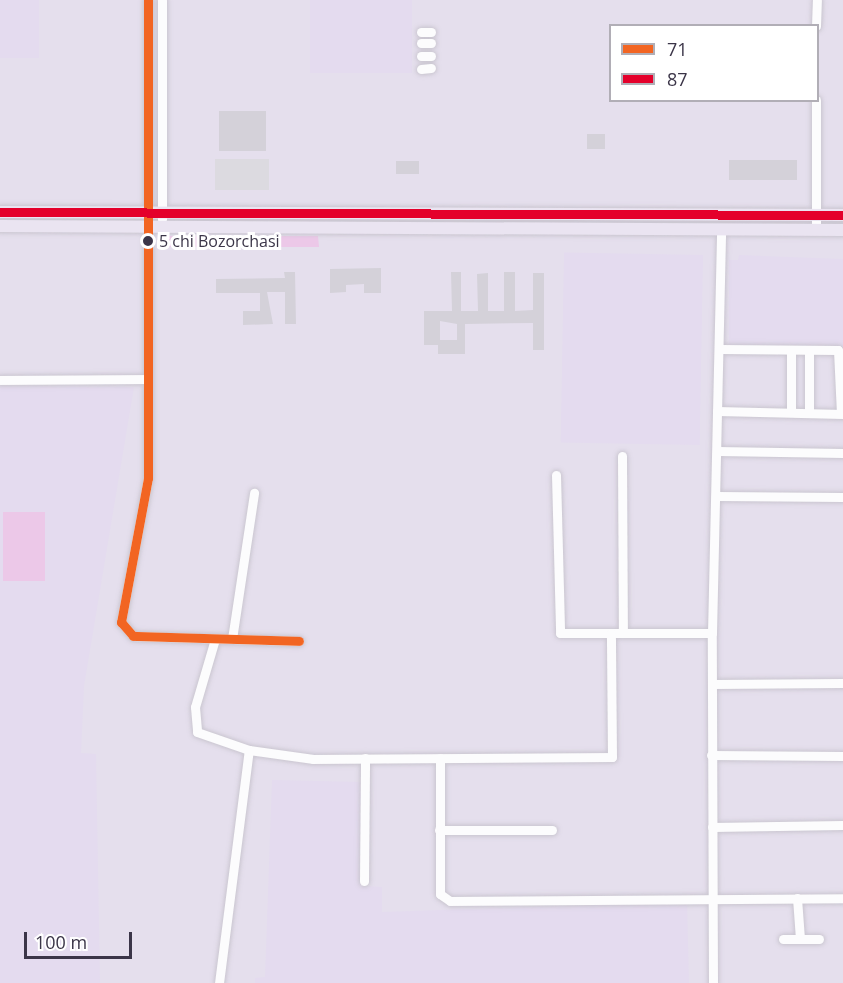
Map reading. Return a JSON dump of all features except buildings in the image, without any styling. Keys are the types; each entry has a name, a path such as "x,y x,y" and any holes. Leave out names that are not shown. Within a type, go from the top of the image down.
{"main road":[{"path":"0,212 843,214"},
{"path":"0,226 843,230"}],"street":[{"path":"148,0 146,212 148,478 121,622 133,636 299,641"},
{"path":"162,0 162,227"},
{"path":"816,24 817,0"},
{"path":"816,102 816,230"},
{"path":"713,983 712,633 721,229"},
{"path":"717,411 842,413 841,355 838,350 719,350"},
{"path":"791,350 791,412"},
{"path":"809,350 809,413"},
{"path":"0,380 148,379"},
{"path":"717,452 843,453"},
{"path":"622,456 623,633"},
{"path":"556,475 559,630 611,634 712,633"},
{"path":"232,639 254,493"},
{"path":"716,496 843,497"},
{"path":"215,639 195,707 197,732 249,750 313,759 612,757 611,634"},
{"path":"712,684 843,683"},
{"path":"219,983 249,750"},
{"path":"711,755 843,756"},
{"path":"364,882 365,758"},
{"path":"440,758 440,894 450,901 843,898"},
{"path":"712,827 843,825"},
{"path":"439,830 552,830"},
{"path":"797,898 800,939"},
{"path":"783,939 819,939"}],"shaded area":[{"path":"0,0 843,0 843,983 0,983"},
{"path":"0,0 39,0 39,58 0,58"},
{"path":"310,0 412,0 412,73 310,73"},
{"path":"215,159 269,159 269,190 215,190"},
{"path":"163,236 318,236 319,247 161,247 158,245"},
{"path":"564,253 703,255 700,445 561,443"},
{"path":"739,255 843,259 843,346 729,345 729,260 738,260"},
{"path":"0,386 134,387 84,686 81,753 96,754 100,983 0,983"},
{"path":"3,512 45,512 45,581 3,581"},
{"path":"272,780 361,782 362,886 382,887 382,912 687,902 689,983 255,983 255,978 265,977"}],"transit line":[{"name":"71","path":"148,0 148,478 121,622 133,636 299,641"},
{"name":"87","path":"0,212 843,215"}],"place":[{"name":"5 chi Bozorchasi","path":"148,241"}]}
